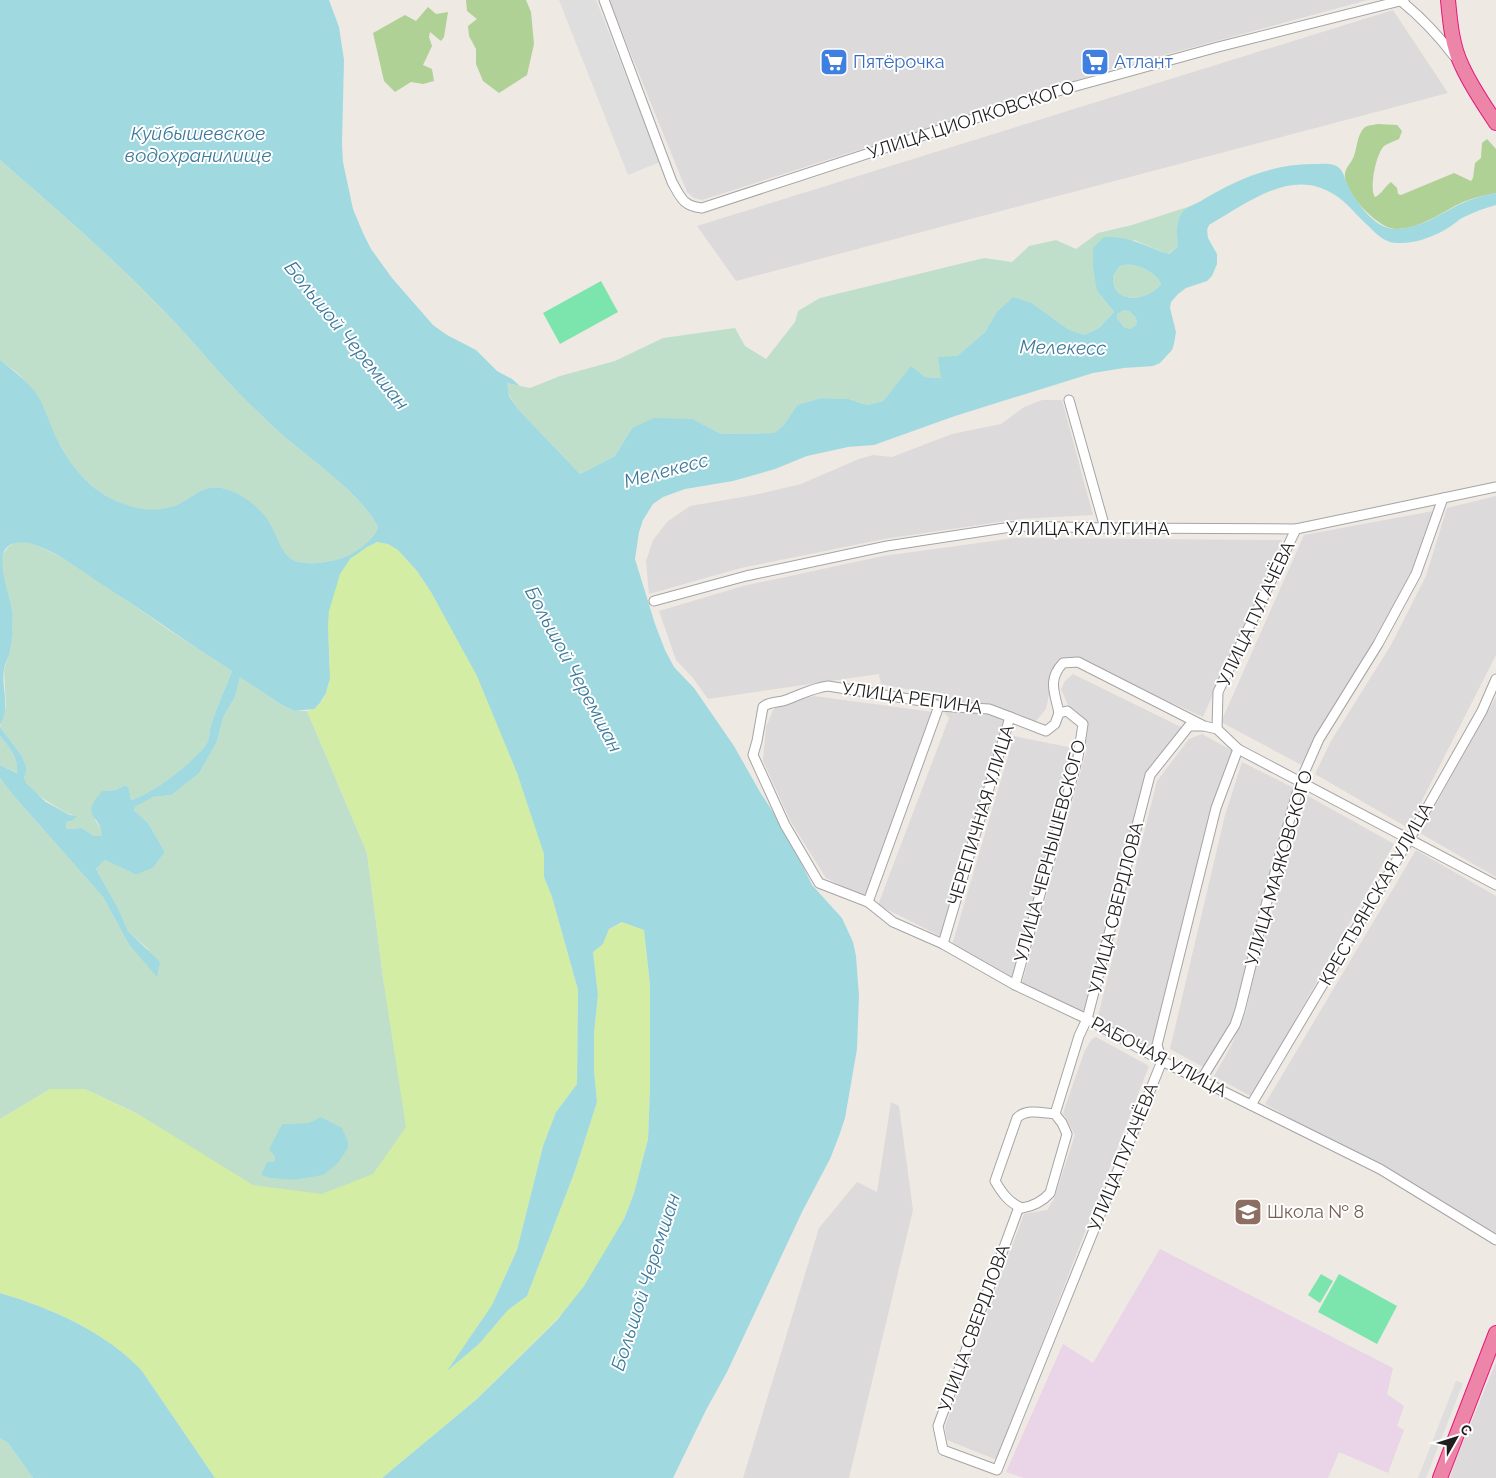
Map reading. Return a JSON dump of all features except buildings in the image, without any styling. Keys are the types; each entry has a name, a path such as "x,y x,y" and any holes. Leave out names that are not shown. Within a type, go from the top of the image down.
{"highway":[{"path":"1448,0 1452,35 1461,64 1496,124"},
{"path":"1440,1478 1496,1333"}],"street":[{"name":"УЛИЦА ЦИОЛКОВСКОГО","path":"604,0 672,182 683,201 691,207 702,208 1058,91 1218,47 1402,0 1436,33 1461,64"},
{"path":"1069,400 1106,528"},
{"name":"УЛИЦА КАЛУГИНА","path":"654,601 746,576 887,546 1018,526 1296,529 1496,487"},
{"name":"УЛИЦА МАЯКОВСКОГО","path":"1201,1080 1235,1025 1240,1010 1266,904 1300,782 1319,739 1378,644 1416,574 1443,498"},
{"name":"УЛИЦА ПУГАЧЁВА","path":"1217,729 1218,692 1296,529"},
{"path":"1059,713 1053,683 1055,672 1063,664 1078,662 1204,726 1217,729 1238,749 1496,885"},
{"name":"КРЕСТЬЯНСКАЯ УЛИЦА","path":"1251,1105 1410,838 1482,711 1496,679"},
{"name":"УЛИЦА РЕПИНА","path":"819,883 785,825 752,756 757,742 763,707 767,704 784,701 813,688 828,686 928,702 939,706 989,709 1010,717"},
{"path":"868,902 939,706"},
{"name":"УЛИЦА ЧЕРНЫШЕВСКОГО","path":"1015,985 1078,757 1083,724 1067,711 1059,713"},
{"name":"ЧЕРЕПИЧНАЯ УЛИЦА","path":"943,944 1010,717 1046,731 1055,724 1059,713"},
{"name":"УЛИЦА СВЕРДЛОВА","path":"1055,1114 1079,1036 1087,1019 1150,775 1189,726 1204,726"},
{"name":"УЛИЦА ПУГАЧЁВА","path":"943,1450 997,1470 1162,1061 1157,1045 1216,808 1238,749"},
{"name":"РАБОЧАЯ УЛИЦА","path":"819,883 868,902 893,922 943,944 1015,985 1087,1019 1162,1061 1380,1169 1496,1240"},
{"path":"1027,1112 1055,1114 1067,1134 1050,1193 1034,1206 1019,1207 1001,1192 995,1181 1017,1118 1021,1113 1027,1112"},
{"name":"УЛИЦА СВЕРДЛОВА","path":"943,1450 938,1426 1019,1207"}],"shaded area":[{"path":"559,0 596,0 660,162 628,175"},
{"path":"609,0 1368,0 1105,71 702,200 694,198 687,192"},
{"path":"1393,10 1448,93 736,281 697,226"},
{"path":"1042,400 1062,400 1093,515 1019,519 884,539 741,568 649,594 646,561 653,540 668,521 690,506 754,495 801,484 859,459 873,455 892,457 952,434 1001,424 1024,407"},
{"path":"1496,496 1496,655 1408,828 1315,774 1331,741 1391,645 1426,576 1447,508"},
{"path":"1433,511 1416,571 1307,768 1221,722 1304,535"},
{"path":"1015,538 1282,540 1203,717 1077,660 1071,660 1051,685 1046,709 1036,721 1005,721 944,938 878,905 949,718 939,706 935,695 881,684 879,674 708,699 693,678 676,660 659,611 743,586 883,556"},
{"path":"1073,674 1185,729 1147,777 1088,1017 1022,983 1087,749 1061,689 1065,681"},
{"path":"814,696 934,712 871,901 826,878 791,822 763,761 766,727 774,708"},
{"path":"1496,697 1496,877 1420,833"},
{"path":"1202,734 1233,751 1155,1049 1097,1020 1157,781 1189,739"},
{"path":"1014,736 1078,749 1015,979 952,945"},
{"path":"1242,762 1294,788 1260,909 1231,1026 1205,1068 1170,1049 1225,815"},
{"path":"1308,796 1394,844 1252,1097 1214,1076 1231,1046 1246,1012 1256,965"},
{"path":"1416,850 1496,896 1496,1234 1265,1104"},
{"path":"1096,1037 1149,1066 997,1460 947,1440 945,1427 1024,1214 1047,1210 1054,1199 1075,1135 1063,1113 1085,1050 1092,1039"},
{"path":"891,1102 899,1106 913,1210 849,1478 743,1478 819,1228 857,1182 877,1192"},
{"path":"1160,1249 1393,1368 1387,1394 1404,1406 1397,1426 1404,1430 1388,1473 1339,1452 1328,1478 1024,1478 1006,1472 1063,1344 1093,1363"},
{"path":"1496,1362 1496,1478 1450,1478 1455,1462"},
{"path":"1456,1381 1463,1383 1426,1478 1418,1478"}],"green space":[{"path":"466,0 526,0 531,12 534,44 527,75 499,93 483,81 476,64 476,49 469,36 468,26 477,19 467,11"},
{"path":"428,7 436,14 448,12 444,37 441,41 430,32 429,37 432,46 423,65 432,69 434,81 423,84 411,82 395,92 384,81 373,33 405,15 416,21"},
{"path":"1378,124 1397,125 1402,131 1399,139 1384,146 1378,156 1373,179 1373,193 1375,197 1391,182 1397,188 1398,194 1401,195 1454,173 1471,181 1475,163 1481,158 1482,143 1487,139 1496,149 1496,193 1463,202 1414,226 1396,229 1381,223 1372,217 1357,201 1345,177 1362,131 1367,126"},
{"path":"0,160 143,289 233,387 267,421 352,494 378,527 362,547 345,557 329,561 316,563 297,562 286,554 267,519 245,498 232,491 218,487 204,489 174,506 164,509 145,510 116,501 86,481 67,456 28,385 18,374 0,360"},
{"path":"1194,205 1180,218 1177,227 1178,246 1168,254 1134,240 1097,291 1114,312 1099,328 1084,335 1068,329 1032,303 996,313 985,332 957,356 941,378 925,377 911,367 883,401 867,405 849,399 821,398 797,405 784,425 774,433 721,434 693,419 632,428 615,456 580,474 518,409 509,395 506,383 530,388 560,376 615,361 663,338 735,328 745,346 766,359 795,322 798,311 820,298 984,258 1012,262 1029,246 1056,240 1076,249 1098,233 1132,225"},
{"path":"1135,265 1146,269 1161,284 1155,290 1139,297 1131,298 1124,296 1118,292 1114,285 1113,276 1119,267"},
{"path":"601,281 618,312 560,344 543,313"},
{"path":"1125,310 1136,318 1137,324 1130,329 1124,327 1117,318 1117,314"},
{"path":"15,542 27,542 36,545 71,562 232,671 213,718 208,741 193,759 161,785 140,797 131,800 129,789 126,785 115,790 102,791 95,820 102,830 102,836 94,836 82,828 66,829 66,822 72,821 76,816 47,801 26,784 24,780 27,769 22,756 0,727 6,706 4,670 9,654 13,627 12,610 1,567 3,554"},
{"path":"377,542 388,544 398,550 417,571 431,592 478,676 517,773 540,841 544,854 544,877 552,897 578,990 577,1084 556,1112 543,1146 517,1250 492,1305 449,1369 479,1344 508,1310 527,1296 575,1171 597,1102 594,1072 594,1034 598,995 593,952 603,944 609,929 623,922 644,930 650,985 648,1139 634,1193 624,1219 597,1267 570,1306 477,1399 382,1478 215,1478 142,1371 128,1357 112,1344 77,1323 39,1306 0,1293 0,1119 50,1089 85,1089 137,1114 384,985 367,853 307,711 317,706 324,697 328,686 330,661 328,617 337,580 345,564 351,558"},
{"path":"240,676 282,705 294,711 307,711 367,853 384,985 406,1127 373,1174 322,1194 253,1185 138,1114 85,1089 50,1089 0,1119 0,778 103,897 128,943 149,950 128,931 118,908 96,869 105,860 136,875 153,868 165,852 148,823 134,810 140,802 155,797 171,795 217,741 223,718 235,697","holes":["321,1117 330,1122 348,1148 338,1163 304,1178 294,1180 269,1178 261,1175 267,1163 274,1162 275,1157 269,1149 282,1124 308,1123"]},
{"path":"0,736 13,753 17,762 18,773 0,765"},
{"path":"1321,1274 1333,1281 1320,1303 1308,1295"},
{"path":"1339,1274 1397,1306 1377,1344 1318,1312"},
{"path":"0,1438 8,1443 33,1478 0,1478"}],"water":[{"name":"Куйбышевское водохранилище","path":"0,0 329,0 339,27 344,60 343,162 353,209 371,249 392,278 433,325 447,335 476,350 497,371 520,386 507,383 509,396 518,409 580,474 615,456 632,428 654,418 693,419 721,434 774,433 784,425 797,405 821,398 849,399 867,405 883,401 911,366 925,377 941,378 938,357 957,356 985,332 996,313 1013,297 1032,303 1068,329 1084,335 1099,328 1114,312 1097,291 1093,267 1093,248 1104,237 1130,240 1169,254 1178,246 1177,225 1185,209 1227,186 1255,174 1300,164 1332,164 1337,166 1342,171 1356,200 1374,220 1389,228 1397,229 1414,226 1430,220 1464,202 1496,193 1496,205 1462,218 1445,230 1432,236 1418,241 1397,243 1387,241 1374,232 1343,201 1319,187 1302,184 1270,191 1209,225 1207,230 1208,238 1217,254 1217,264 1212,276 1207,281 1186,288 1171,302 1170,308 1176,332 1174,344 1172,350 1160,363 1153,366 1093,373 955,416 874,445 848,447 807,456 775,469 733,481 685,489 663,497 653,504 643,520 639,532 635,559 665,650 674,667 694,688 734,746 787,834 812,885 842,918 853,942 859,996 857,1049 845,1118 830,1159 803,1210 727,1372 673,1478 382,1478 477,1399 558,1319 584,1286 624,1219 634,1193 648,1139 650,985 644,930 622,922 609,929 603,944 593,952 598,995 594,1034 594,1071 597,1102 575,1171 527,1296 508,1310 479,1344 447,1371 492,1305 517,1250 543,1146 556,1112 577,1084 578,990 552,897 544,877 544,854 517,773 477,676 431,592 417,571 398,550 388,544 377,542 350,559 340,574 329,611 330,678 326,693 320,703 314,709 294,711 240,677 235,697 223,718 217,741 199,773 171,795 153,797 136,806 134,810 148,823 165,852 153,868 136,875 105,860 96,869 118,908 128,931 160,962 157,977 128,943 103,897 0,778 0,765 17,773 17,768 13,753 0,736 0,727 22,756 27,769 24,778 26,783 46,802 70,815 77,816 72,821 66,822 66,829 82,828 94,836 102,836 99,824 91,812 95,800 102,791 115,790 126,785 129,789 131,800 140,797 161,785 193,759 208,741 213,718 232,671 64,559 33,544 18,542 5,549 2,561 12,610 13,627 9,655 3,676 5,711 0,725 0,360 24,379 36,393 60,445 77,471 91,485 116,501 135,508 164,509 181,503 204,489 218,487 226,489 244,497 260,510 268,520 284,552 295,561 304,563 329,561 349,555 362,547 378,527 352,494 245,400 143,289 0,160","holes":["1135,265 1146,269 1161,284 1155,290 1139,297 1131,298 1124,296 1118,292 1114,285 1113,276 1119,267","1125,310 1136,318 1137,324 1130,329 1124,327 1117,318 1117,314"]},
{"path":"321,1117 342,1128 348,1142 348,1148 338,1163 323,1175 294,1180 269,1178 261,1175 267,1162 274,1162 275,1157 269,1149 282,1124 308,1123"},
{"path":"0,1293 39,1306 77,1323 112,1344 128,1357 142,1371 215,1478 33,1478 8,1443 0,1438"}],"place":[{"name":"Пятёрочка","path":"834,62"},
{"name":"Атлант","path":"1095,62"},
{"name":"Школа № 8","path":"1248,1212"}],"water label":[{"name":"Большой Черемшан","path":"347,335"},
{"name":"Мелекесс","path":"1063,347"},
{"name":"Мелекесс","path":"666,470"},
{"name":"Большой Черемшан","path":"574,669"},
{"name":"Большой Черемшан","path":"645,1282"}]}
